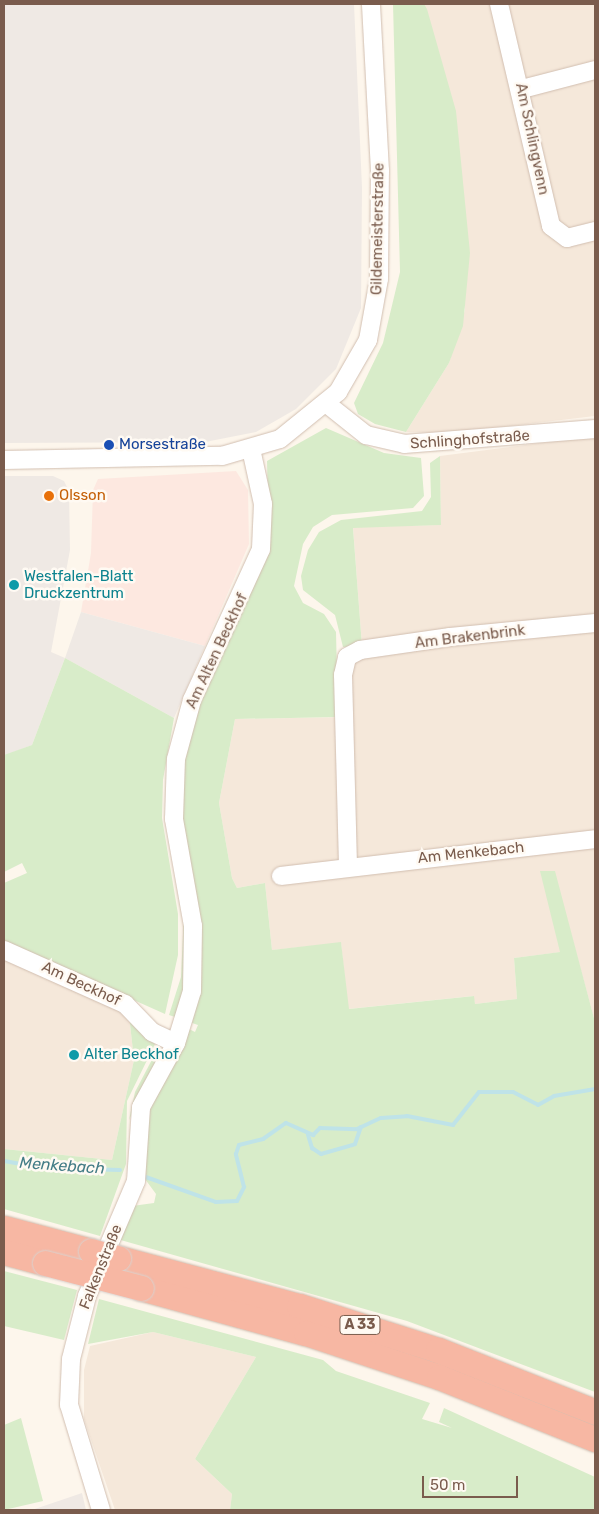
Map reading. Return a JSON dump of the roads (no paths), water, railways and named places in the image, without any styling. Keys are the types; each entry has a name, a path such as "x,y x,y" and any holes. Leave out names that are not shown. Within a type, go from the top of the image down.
{"highway":[{"name":"A 33","path":"4,1228 300,1306 438,1350 595,1412"},
{"name":"A 33","path":"4,1252 306,1334 439,1377 595,1439"}],"street":[{"name":"Gildemeisterstraße","path":"4,460 175,460 251,449 285,436 327,404 360,358 376,303 380,171 371,4"},
{"name":"Am Schlingvenn","path":"499,4 522,89 551,226 567,238 595,231"},
{"path":"522,89 595,70"},
{"name":"Schlinghofstraße","path":"327,404 366,435 404,444 595,429"},
{"name":"Am Alten Beckhof","path":"151,1084 176,1043 192,991 195,952 174,819 176,759 192,700 261,549 263,504 251,449"},
{"name":"Am Brakenbrink","path":"348,866 343,684 347,657 360,650 450,637 595,623"},
{"name":"Am Menkebach","path":"281,876 348,866 595,839"},
{"name":"Am Beckhof","path":"4,950 125,1004 152,1032 176,1043"},
{"name":"Falkenstraße","path":"101,1510 69,1405 68,1384 87,1296 136,1181 137,1122 151,1084"}],"waterway":[{"name":"Menkebach","path":"143,1176 216,1202 237,1201 244,1187 236,1154 239,1145 263,1139 286,1123 313,1135 320,1128 357,1129 381,1118 407,1116 453,1125 479,1092 513,1092 538,1105 554,1096 595,1089"},
{"path":"308,1135 312,1148 321,1154 355,1144 361,1127"},
{"name":"Menkebach","path":"4,1161 42,1168 120,1170"}],"place":[{"name":"Morsestraße","path":"109,445"},
{"name":"Olsson","path":"49,496"},
{"name":"Westfalen-Blatt Druckzentrum","path":"14,585"},
{"name":"Alter Beckhof","path":"74,1055"}]}
